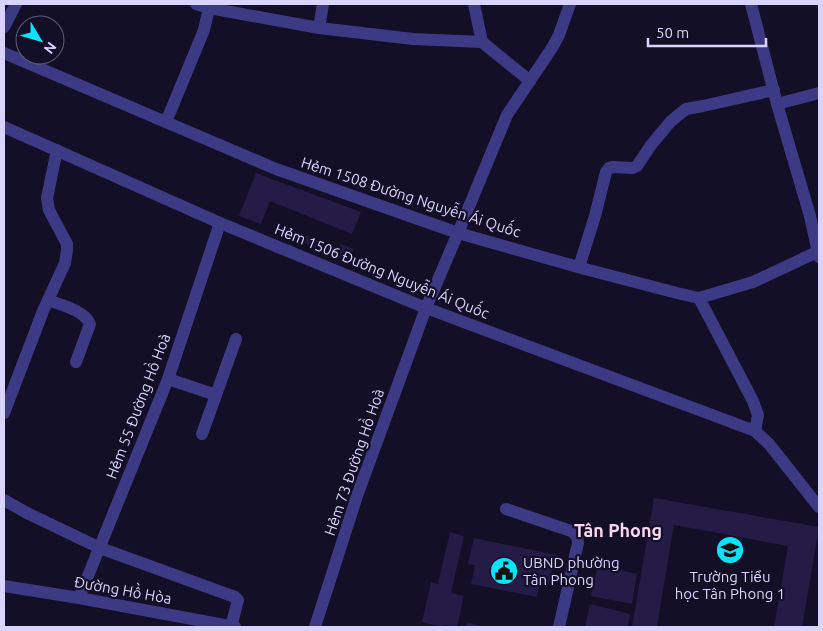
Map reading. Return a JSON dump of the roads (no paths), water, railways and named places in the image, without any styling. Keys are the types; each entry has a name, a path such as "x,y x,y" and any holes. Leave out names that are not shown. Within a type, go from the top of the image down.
{"street":[{"path":"4,27 16,4"},
{"path":"196,4 319,28 413,38 482,42 530,81"},
{"path":"319,28 322,4"},
{"path":"474,4 482,42"},
{"name":"Hẻm 73 Đường Hồ Hoà","path":"315,627 358,496 426,308 507,115 552,48 559,35 570,4"},
{"path":"751,4 777,104 814,214 818,255 752,282 699,298 753,401 758,415 755,431 769,444 819,507"},
{"path":"166,122 204,30 209,6"},
{"name":"Hẻm 1508 Đường Nguyễn Ái Quốc","path":"4,53 276,169 458,233 699,298"},
{"path":"579,267 606,172 609,168 633,168 637,166 671,121 686,109 774,90"},
{"path":"777,104 819,93"},
{"name":"Hẻm 1506 Đường Nguyễn Ái Quốc","path":"4,127 220,223 426,308 755,431"},
{"path":"4,413 7,395 64,263 67,250 65,240 49,210 47,198 57,150"},
{"name":"Hẻm 55 Đường Hồ Hoà","path":"79,598 168,379 220,223"},
{"path":"48,300 82,313 88,318 90,324 76,362"},
{"path":"202,434 236,339"},
{"path":"168,379 216,395"},
{"path":"4,500 100,548 235,597 238,600 231,627"},
{"path":"506,509 572,531 577,536 578,543 559,627"},
{"name":"Đường Hồ Hòa","path":"4,586 235,627"}],"place":[{"name":"Trường Tiểu học Tân Phong 1","path":"730,550"},
{"name":"UBND phường Tân Phong","path":"504,571"}],"district":[{"name":"Tân Phong","path":"618,530"}]}
